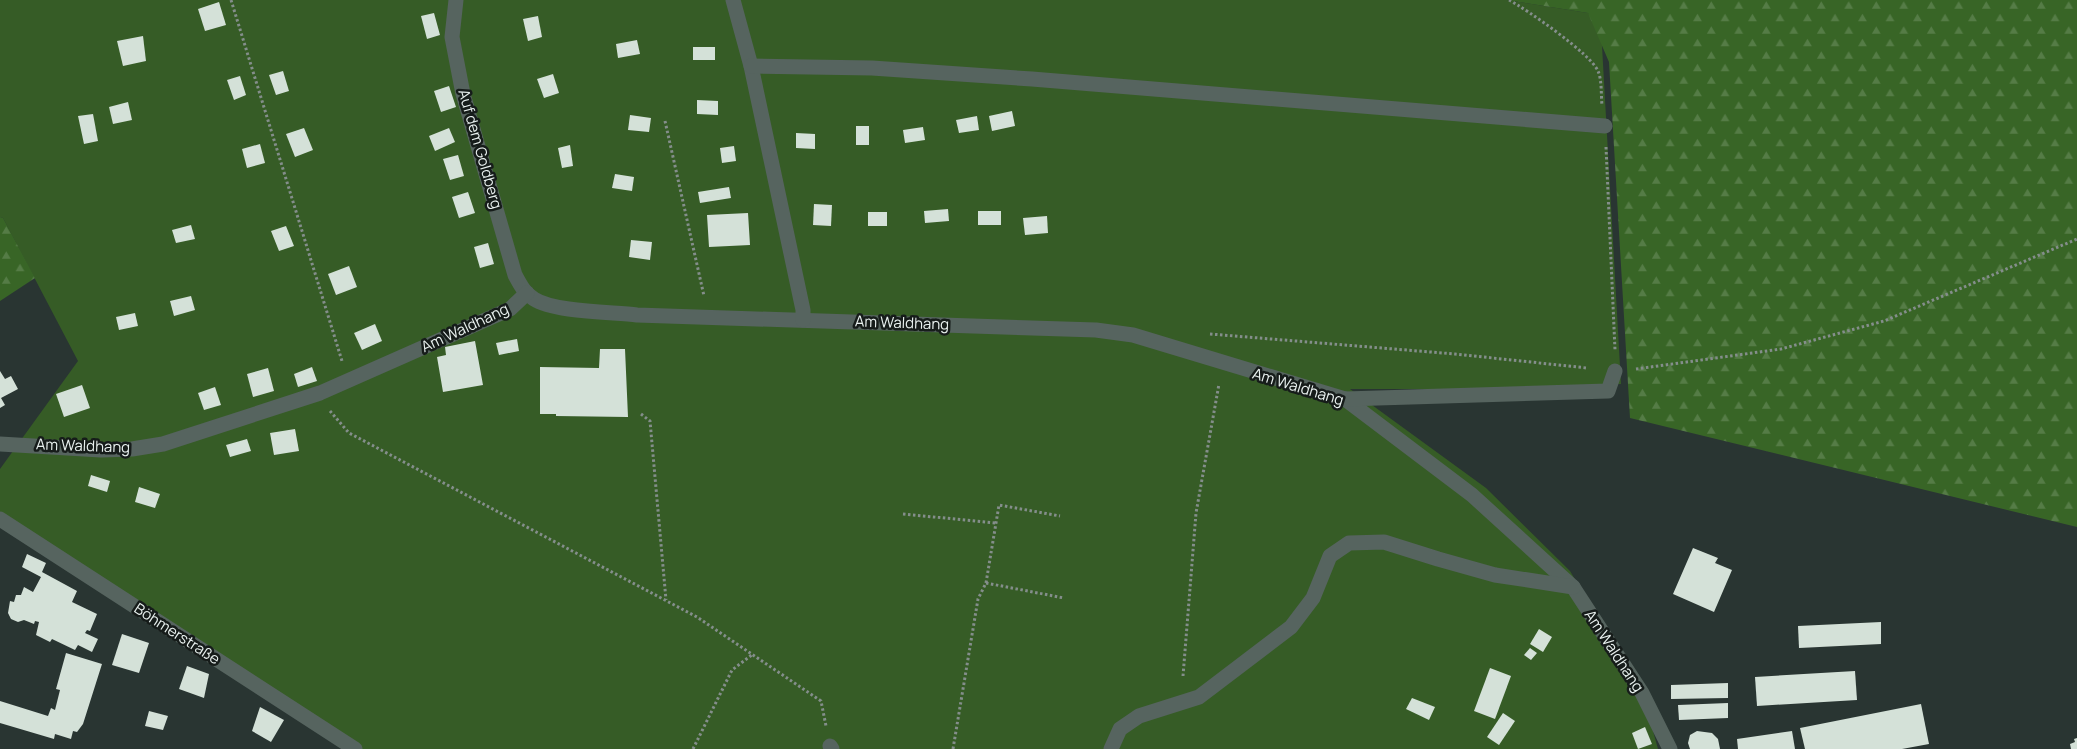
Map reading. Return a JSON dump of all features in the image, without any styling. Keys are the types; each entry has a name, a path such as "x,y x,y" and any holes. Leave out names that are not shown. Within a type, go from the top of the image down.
{"street":[{"name":"Auf dem Goldberg","path":"456,0 452,37 463,94 515,274 527,293"},
{"path":"733,0 751,66 803,310 803,320"},
{"path":"751,66 872,68 1023,78 1605,126"},
{"name":"Am Waldhang","path":"0,444 101,450 155,445 252,417 320,393 510,309 527,293 544,304 563,308 637,315 1096,330 1133,335 1223,364 1345,399 1472,494 1573,587 1642,693 1670,749"},
{"path":"1345,399 1608,391 1616,371"},
{"name":"Böhmerstraße","path":"0,519 355,749"},
{"path":"1111,749 1120,729 1139,716 1199,696 1291,627 1314,598 1330,556 1349,543 1384,542 1438,560 1495,574 1573,587"}],"path":[{"path":"231,0 348,381"},
{"path":"1509,0 1535,15 1598,70 1605,126 1616,371"},
{"path":"665,121 709,317"},
{"path":"1203,333 1455,354 1616,371 1680,365 1780,349 1884,321 2077,239"},
{"path":"1183,676 1196,513 1223,364"},
{"path":"320,393 332,415 349,433 697,617 822,700 831,748"},
{"path":"641,414 650,422 666,600"},
{"path":"953,749 978,599 986,583 999,505 1060,516"},
{"path":"903,514 996,523"},
{"path":"986,583 1064,598"},
{"path":"693,749 732,670 753,654"}],"green space":[{"path":"0,0 1507,0 1588,13 1601,28 1621,384 1458,389 1350,389 1486,488 1570,571 1642,692 1658,749 356,749 0,519 0,469 78,361 3,218 0,217"},
{"path":"1507,0 2077,0 2077,527 1630,418 1609,62 1588,13"},
{"path":"0,217 3,218 35,278 0,301"}],"building":[{"path":"219,2 226,25 205,31 198,9"},
{"path":"434,13 440,35 427,39 421,16"},
{"path":"538,16 542,37 528,41 523,19"},
{"path":"143,36 146,61 123,66 117,41"},
{"path":"637,40 640,54 618,58 616,44"},
{"path":"693,47 715,47 715,60 693,60"},
{"path":"283,71 289,91 276,95 269,75"},
{"path":"553,74 559,93 544,98 537,79"},
{"path":"240,76 246,95 234,100 227,80"},
{"path":"449,86 456,107 441,112 434,91"},
{"path":"697,100 718,101 718,115 697,114"},
{"path":"128,102 132,120 113,124 109,107"},
{"path":"1012,111 1015,126 992,131 989,116"},
{"path":"93,114 98,141 84,144 78,116"},
{"path":"630,115 651,118 649,132 628,130"},
{"path":"977,116 979,130 959,133 956,120"},
{"path":"856,126 869,126 869,145 856,145"},
{"path":"923,127 925,140 905,143 903,130"},
{"path":"304,128 313,150 295,157 286,134"},
{"path":"449,128 455,142 435,151 429,136"},
{"path":"796,133 815,134 815,149 796,148"},
{"path":"260,144 265,163 247,168 242,149"},
{"path":"570,145 573,166 562,168 558,148"},
{"path":"734,146 736,161 722,163 720,148"},
{"path":"458,155 464,176 450,180 443,159"},
{"path":"615,174 634,177 632,191 612,188"},
{"path":"729,187 731,198 700,203 698,192"},
{"path":"468,192 475,213 459,218 452,197"},
{"path":"814,204 832,205 831,226 813,225"},
{"path":"948,209 949,221 925,223 924,211"},
{"path":"978,211 1001,211 1001,225 978,225"},
{"path":"868,212 887,212 887,226 868,226"},
{"path":"748,213 750,245 709,247 707,215"},
{"path":"1047,216 1048,233 1025,235 1023,218"},
{"path":"191,225 195,239 176,243 172,230"},
{"path":"286,226 294,246 279,251 271,231"},
{"path":"631,240 652,242 650,260 629,257"},
{"path":"488,243 494,264 480,268 474,247"},
{"path":"349,266 357,287 336,295 328,274"},
{"path":"191,296 195,310 174,316 170,301"},
{"path":"135,313 138,326 119,330 116,317"},
{"path":"375,324 382,341 362,350 354,333"},
{"path":"517,339 519,351 499,355 496,343"},
{"path":"475,341 483,385 443,392 437,357 446,355 445,347"},
{"path":"600,349 625,349 628,417 540,414 540,367 599,368"},
{"path":"312,367 317,381 298,387 294,374"},
{"path":"268,368 274,391 253,397 247,374"},
{"path":"0,371 5,379 11,376 18,389 1,398 5,405 0,408"},
{"path":"82,385 90,408 64,417 56,394"},
{"path":"215,387 221,405 204,410 198,393"},
{"path":"295,429 299,451 274,455 270,433"},
{"path":"247,439 251,451 230,457 226,445"},
{"path":"91,475 110,481 107,492 88,486"},
{"path":"139,487 160,494 155,508 135,502"},
{"path":"1693,548 1718,558 1715,563 1732,570 1714,612 1673,594"},
{"path":"27,554 46,563 42,572 77,591 72,602 97,614 90,631 87,630 85,633 98,639 92,652 78,645 75,650 52,639 50,642 36,635 39,622 35,621 34,624 24,620 18,622 11,619 8,613 10,601 14,602 16,595 21,595 24,587 33,592 41,577 22,567"},
{"path":"1881,622 1881,644 1799,648 1798,626"},
{"path":"1539,629 1552,637 1543,652 1530,644"},
{"path":"122,634 149,643 139,673 112,665"},
{"path":"1530,648 1537,653 1531,660 1524,655"},
{"path":"66,653 102,664 83,724 77,732 73,731 71,739 55,734 54,739 0,723 0,701 48,716 51,708 55,710 60,690 56,689"},
{"path":"187,666 209,674 204,698 179,689"},
{"path":"1490,668 1511,676 1495,719 1474,711"},
{"path":"1855,671 1857,700 1757,706 1755,677"},
{"path":"1728,683 1728,698 1671,699 1671,685"},
{"path":"1412,698 1435,707 1429,720 1406,709"},
{"path":"1728,703 1728,718 1679,720 1678,705"},
{"path":"1921,704 1929,744 1902,749 1805,749 1800,728"},
{"path":"260,707 284,720 271,742 252,731"},
{"path":"149,711 168,716 163,730 145,726"},
{"path":"1503,713 1515,721 1499,745 1487,737"},
{"path":"1645,727 1652,744 1638,749 1632,733"},
{"path":"1697,731 1712,733 1718,739 1720,749 1690,749 1688,743 1690,735"},
{"path":"1792,731 1795,749 1738,749 1737,739"},
{"path":"2077,738 2077,749 2071,749 2070,744 2075,742 2074,739"}]}
